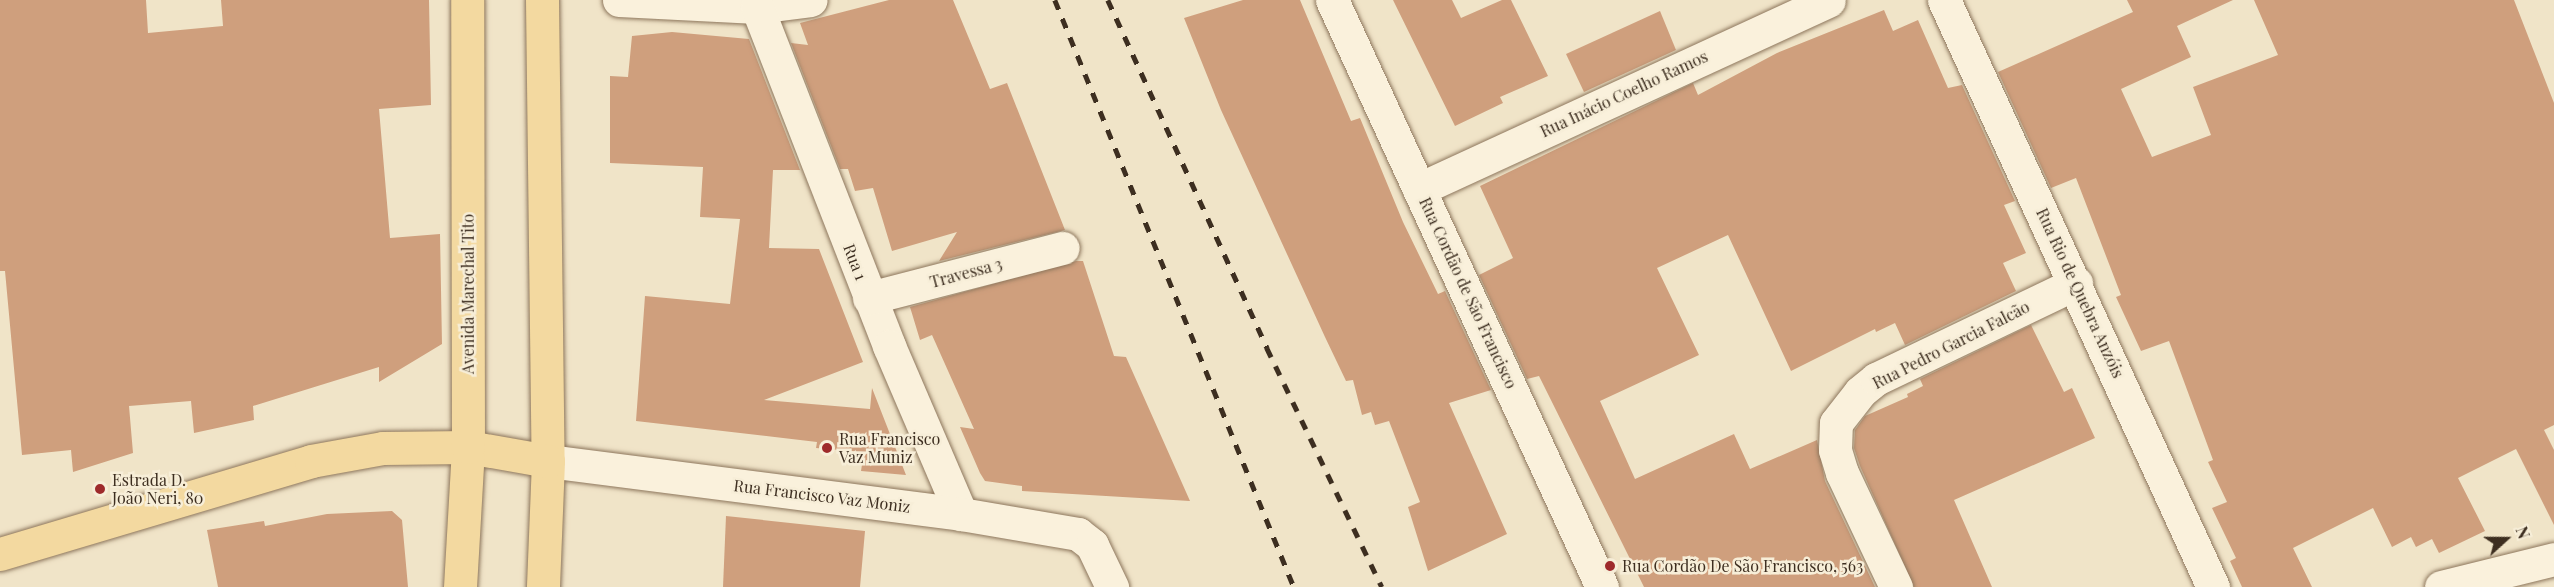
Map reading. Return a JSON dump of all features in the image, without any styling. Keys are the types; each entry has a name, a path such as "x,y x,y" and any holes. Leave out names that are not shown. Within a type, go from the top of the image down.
{"main road":[{"name":"Avenida Marechal Tito","path":"460,587 468,447 467,0"},
{"path":"542,0 548,462 543,587"},
{"path":"0,554 312,461 384,448 468,447 548,462"}],"street":[{"path":"619,0 757,7 811,0"},
{"name":"Rua Cordão de São Francisco","path":"1332,0 1602,587"},
{"name":"Rua Inácio Coelho Ramos","path":"1419,189 1829,0"},
{"name":"Rua Rio de Quebra Anzóis","path":"1944,0 2076,283 2213,587"},
{"name":"Rua 1","path":"757,7 869,298 961,514"},
{"name":"Travessa 3","path":"869,298 1063,248"},
{"name":"Rua Pedro Garcia Falcão","path":"1896,587 1842,473 1834,450 1836,423 1860,392 1876,379 2076,283"},
{"name":"Rua Francisco Vaz Moniz","path":"548,462 961,514 1078,534 1092,544"},
{"path":"1088,587 1092,544"},
{"path":"1092,544 1112,587"},
{"path":"2441,587 2554,559"}],"building":[{"path":"0,0 146,0 148,33 223,26 221,0 429,0 431,105 379,109 390,238 440,234 442,344 379,382 379,367 253,406 254,420 194,433 191,401 129,406 133,453 73,472 71,450 22,455 5,271 0,271"},
{"path":"889,0 953,0 990,89 1007,83 1065,230 939,261 957,232 892,251 873,188 855,191 848,169 840,169 791,43 808,45 800,23"},
{"path":"1243,0 1300,0 1351,121 1360,118 1403,222 1438,294 1445,291 1491,390 1449,403 1507,534 1428,571 1408,507 1420,502 1389,421 1375,425 1371,412 1362,415 1353,380 1346,381 1325,337 1221,110 1184,18"},
{"path":"1393,0 1452,0 1461,18 1502,0 1511,0 1548,76 1500,97 1503,103 1455,126"},
{"path":"2127,0 2233,0 2177,26 2191,57 2121,89 2152,157 2211,135 2193,87 2278,55 2254,0 2514,0 2554,103 2554,425 2544,430 2554,450 2554,525 2516,449 2458,478 2485,531 2439,553 2432,539 2416,547 2411,537 2392,547 2373,508 2293,548 2312,587 2242,587 2230,561 2236,558 2212,508 2227,502 2208,462 2213,460 2169,341 2141,351 2116,297 2121,295 2076,178 2051,188 1998,72 2133,12"},
{"path":"1884,10 1893,31 1918,20 1948,88 1962,85 2015,201 2004,205 2026,253 2003,263 2016,291 1905,345 1895,323 1876,332 1875,329 1791,371 1728,235 1657,268 1699,355 1600,401 1635,479 1734,434 1750,469 1817,440 1825,481 1875,587 1644,587 1539,376 1527,379 1479,275 1513,258 1480,186 1693,83 1698,95 1777,53"},
{"path":"1660,11 1676,50 1584,92 1566,54"},
{"path":"672,32 749,39 800,170 773,170 769,248 819,249 863,362 764,400 870,409 872,388 906,475 861,471 864,452 816,448 817,442 636,421 645,296 730,304 740,219 700,217 703,167 610,163 610,76 628,77 632,36"},
{"path":"1083,261 1114,356 1126,357 1190,501 1022,491 1022,486 985,481 980,473 960,427 974,429 932,335 920,340 910,307"},
{"path":"2031,325 2064,392 2072,388 2095,438 1954,500 1992,587 1914,587 1860,466 1854,448 1855,430 1865,416 1908,397 1907,394 1923,386 1920,379"},
{"path":"392,511 402,520 408,587 218,587 207,530 264,521 265,526 327,514"},
{"path":"726,516 865,531 860,587 723,587"}],"railway":[{"path":"1055,0 1294,587"},
{"path":"1108,0 1267,348 1382,587"}],"place":[{"name":"Rua Francisco Vaz Muniz","path":"827,448"},
{"name":"Estrada D. João Neri, 80","path":"100,489"},
{"name":"Rua Cordão De São Francisco, 563","path":"1610,566"}]}
